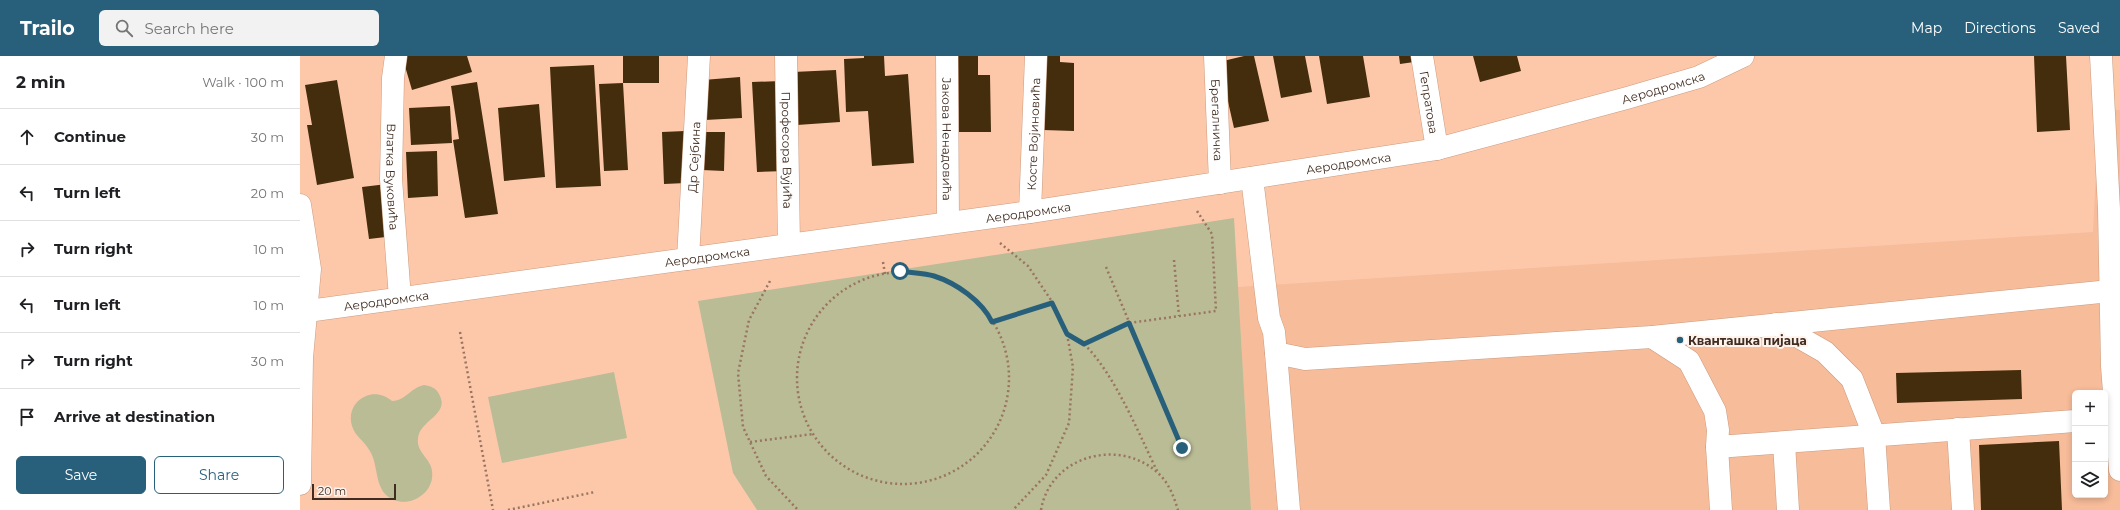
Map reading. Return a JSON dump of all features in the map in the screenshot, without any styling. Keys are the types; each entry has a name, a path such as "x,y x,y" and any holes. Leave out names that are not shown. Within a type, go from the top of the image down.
{"street":[{"name":"Влатка Вуковића","path":"396,56 392,78 391,179 400,298"},
{"name":"Др Сејбина","path":"688,259 699,56"},
{"name":"Професора Вујића","path":"786,56 789,244"},
{"name":"Јакова Ненадовића","path":"947,56 948,222"},
{"name":"Косте Војиновића","path":"1030,212 1036,56"},
{"name":"Брегалничка","path":"1215,56 1220,183"},
{"name":"Гепратова","path":"1422,56 1437,149"},
{"name":"Аеродромска","path":"303,312 948,222 1030,212 1437,149 1642,94 1699,77 1743,56"},
{"path":"2101,56 2109,209 2112,366 2111,419 2120,470"},
{"path":"1252,178 1269,318 1274,332 1289,510"},
{"path":"300,205 310,269 303,312 300,484"},
{"path":"1276,353 1305,360 1652,337 2110,292"},
{"path":"1776,324 1825,352 1852,379 1874,435 1879,510"},
{"path":"1652,337 1688,361 1695,371 1715,411 1718,430 1717,447 1721,510"},
{"path":"1717,447 2072,422"},
{"path":"1958,429 1963,510"},
{"path":"1784,443 1788,510"}],"path":[{"path":"1084,344 1129,323 1216,311 1212,234 1197,210"},
{"path":"1000,242 1028,266 1052,303 1067,334 1073,367 1069,423 1046,475 1014,510"},
{"path":"1174,260 1179,316"},
{"path":"883,262 885,274"},
{"path":"1106,267 1182,448"},
{"path":"900,271 934,276 965,291 989,315 1005,346 1009,381 1003,415 986,445 961,468 927,483 890,485 855,474 825,452 805,422 796,386 799,352 813,320 836,294 866,278 885,274 900,271"},
{"path":"770,281 749,320 738,373 743,427 766,476 798,510"},
{"path":"992,322 1052,303"},
{"path":"460,332 494,510"},
{"path":"1067,334 1084,344 1098,360 1120,397 1158,473 1172,492 1178,509"},
{"path":"750,442 814,434"},
{"path":"1040,510 1042,502 1053,481 1070,465 1092,455 1116,454 1139,460 1158,473"},
{"path":"508,510 595,492"}],"shaded area":[{"name":"Кванташка пијаца","path":"2099,110 2120,110 2120,510 1251,510 1238,287 2093,232"}],"green space":[{"path":"1234,218 1251,510 757,510 733,473 698,301"},
{"path":"614,372 627,438 502,463 488,397"},
{"path":"424,385 435,389 442,401 438,412 423,427 418,439 419,448 431,467 432,479 430,485 421,496 401,502 388,496 380,486 371,453 353,429 351,417 357,402 366,396 376,394 386,397 392,401 405,396"}],"building":[{"path":"402,56 467,56 472,72 412,90"},
{"path":"623,56 659,56 659,83 623,83"},
{"path":"864,56 884,56 885,76 908,74 914,163 872,166 868,111 846,112 844,59 864,58"},
{"path":"955,56 978,56 978,75 990,75 991,132 957,132"},
{"path":"1044,56 1060,56 1060,62 1074,63 1074,131 1043,130"},
{"path":"1244,56 1254,56 1269,121 1234,128 1219,62"},
{"path":"1273,56 1305,56 1312,92 1281,98"},
{"path":"1319,56 1363,56 1370,97 1327,104"},
{"path":"1399,56 1420,56 1421,61 1400,64"},
{"path":"1473,56 1517,56 1521,71 1480,82"},
{"path":"2034,56 2066,56 2070,130 2037,132"},
{"path":"594,65 601,186 556,188 550,67"},
{"path":"836,70 840,122 797,125 793,72"},
{"path":"740,77 742,118 705,120 703,80"},
{"path":"337,80 354,178 317,185 307,125 312,125 305,85"},
{"path":"781,81 786,171 757,172 752,82"},
{"path":"477,82 498,214 465,218 453,140 459,139 451,86"},
{"path":"623,83 628,170 604,171 599,84"},
{"path":"539,104 545,177 504,181 498,108"},
{"path":"450,106 452,143 411,145 409,108"},
{"path":"685,131 686,183 664,184 662,132"},
{"path":"703,132 725,132 724,171 702,170"},
{"path":"437,151 438,196 408,198 406,152"},
{"path":"387,184 394,236 369,239 362,187"},
{"path":"2021,370 2022,399 1897,403 1896,373"},
{"path":"2059,441 2062,510 1981,510 1979,445"}],"place":[{"name":"Кванташка пијаца","path":"1680,340"}],"route":[{"path":"900,271 934,276 965,291 989,315 992,322 1019,312 1052,303 1067,334 1084,344 1129,323 1182,448"}]}
